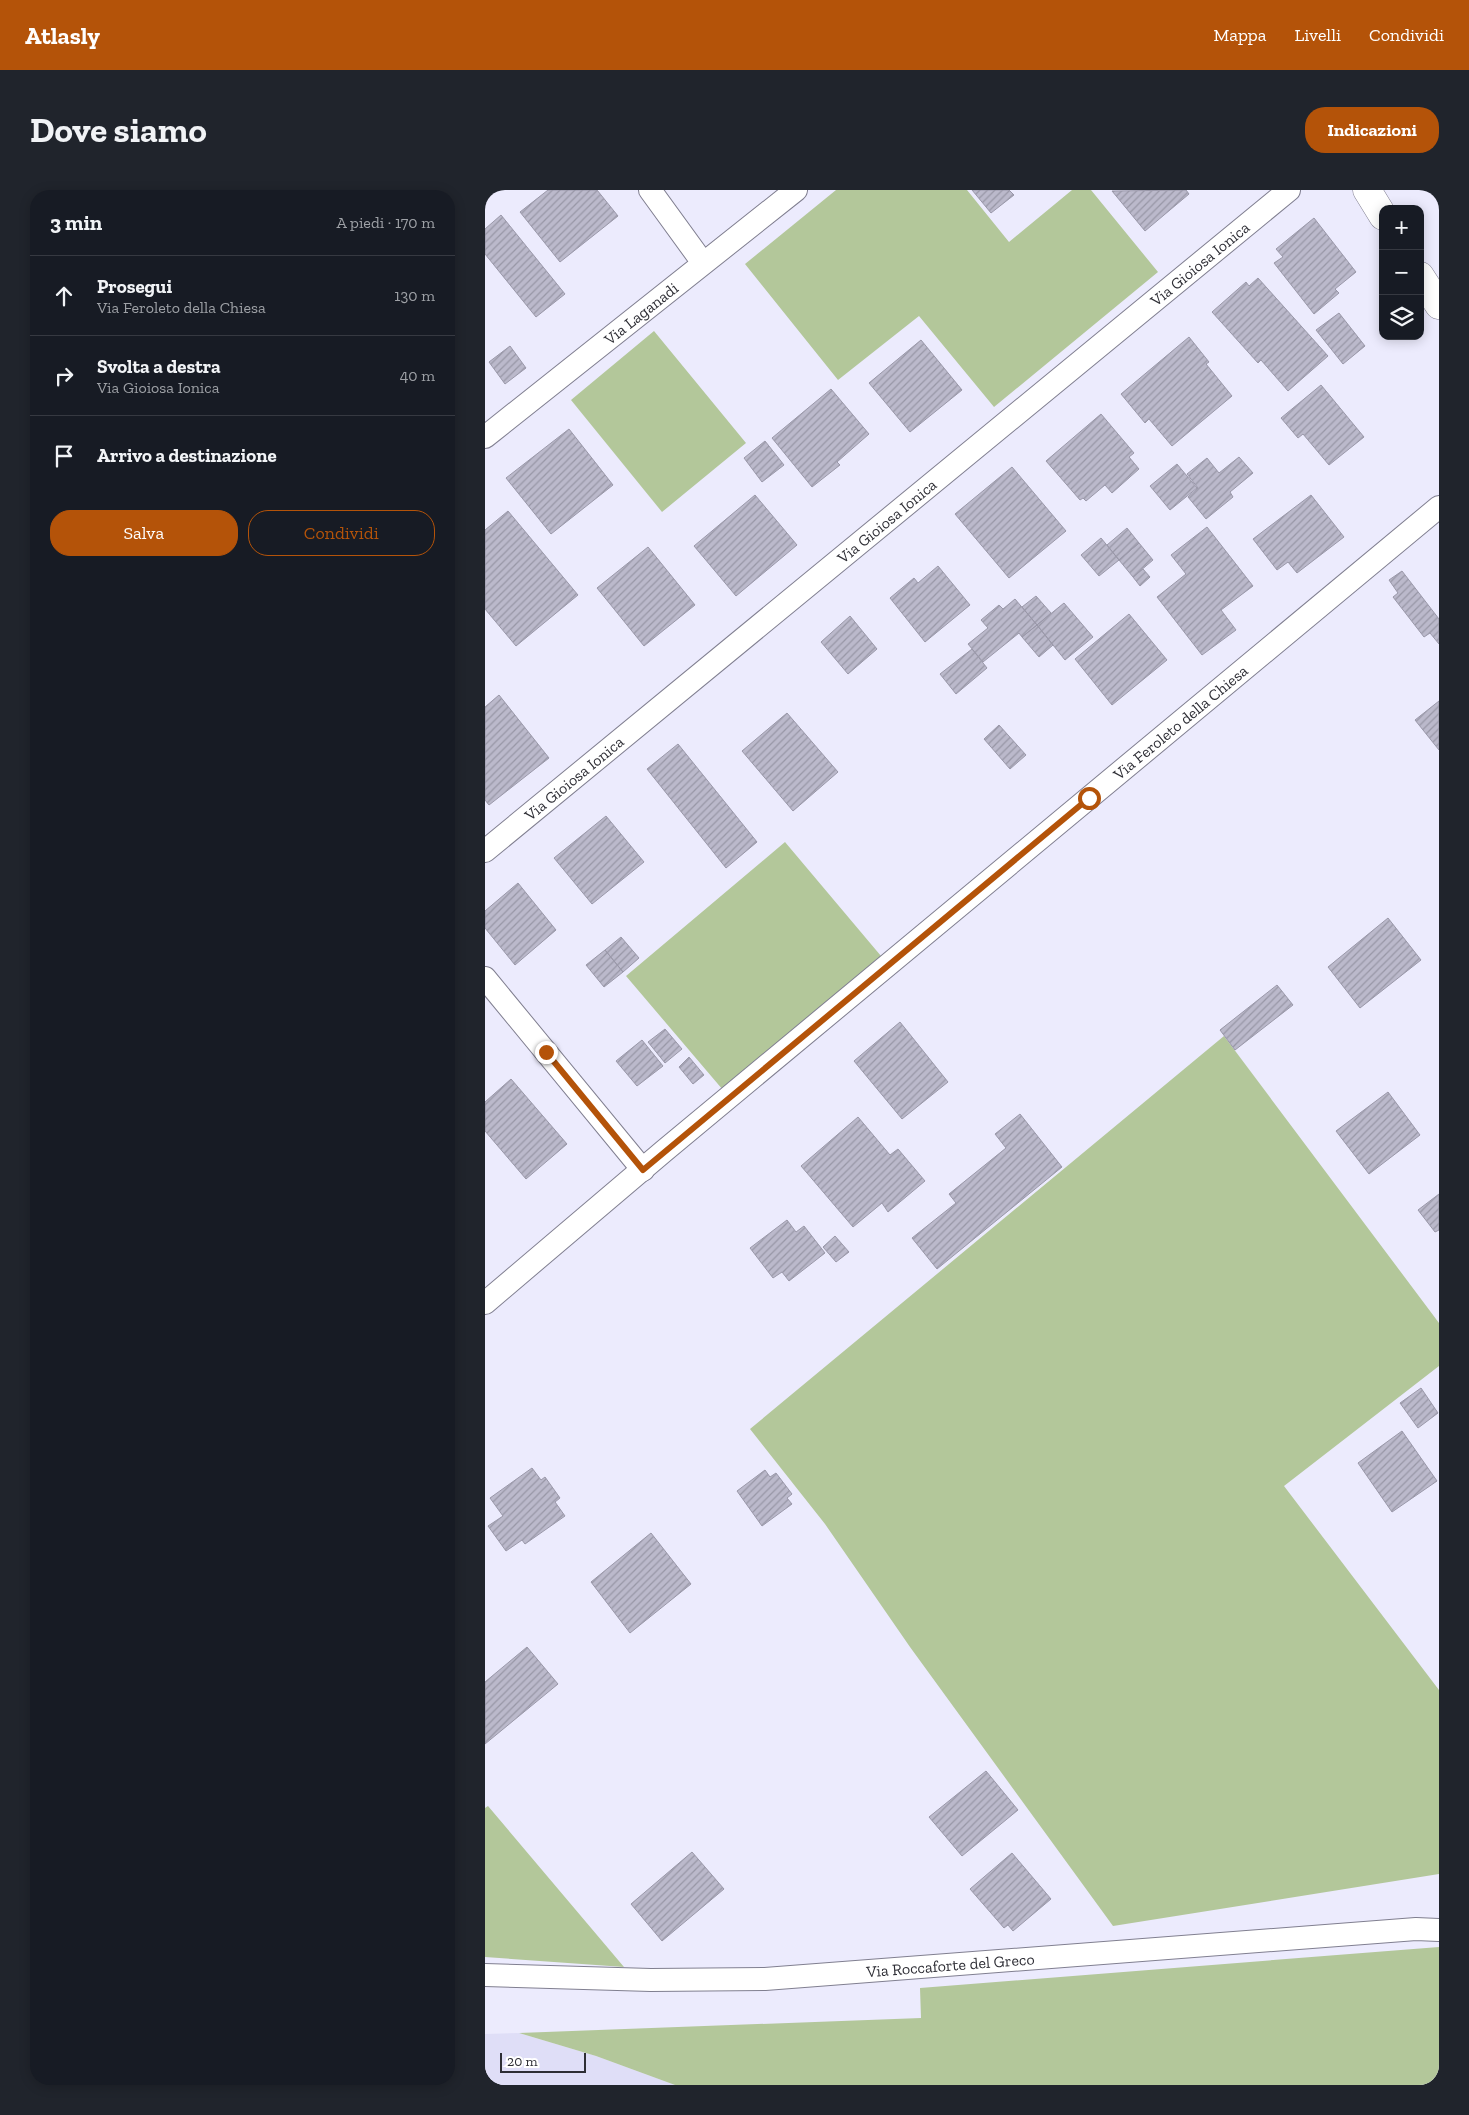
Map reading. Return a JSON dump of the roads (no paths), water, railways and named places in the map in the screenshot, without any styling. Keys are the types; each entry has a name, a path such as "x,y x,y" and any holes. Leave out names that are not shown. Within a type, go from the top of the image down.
{"main road":[{"path":"1424,282 1439,305"}],"street":[{"path":"650,190 703,263"},
{"name":"Via Laganadi","path":"485,437 795,190"},
{"name":"Via Gioiosa Ionica","path":"485,851 1289,190"},
{"name":"Via Feroleto della Chiesa","path":"485,1303 1439,507"},
{"path":"485,978 643,1170"},
{"name":"Via Roccaforte del Greco","path":"1416,1929 1439,1923"},
{"name":"Via Roccaforte del Greco","path":"485,1975 669,1980 781,1978 1416,1929 1439,1930"}]}
